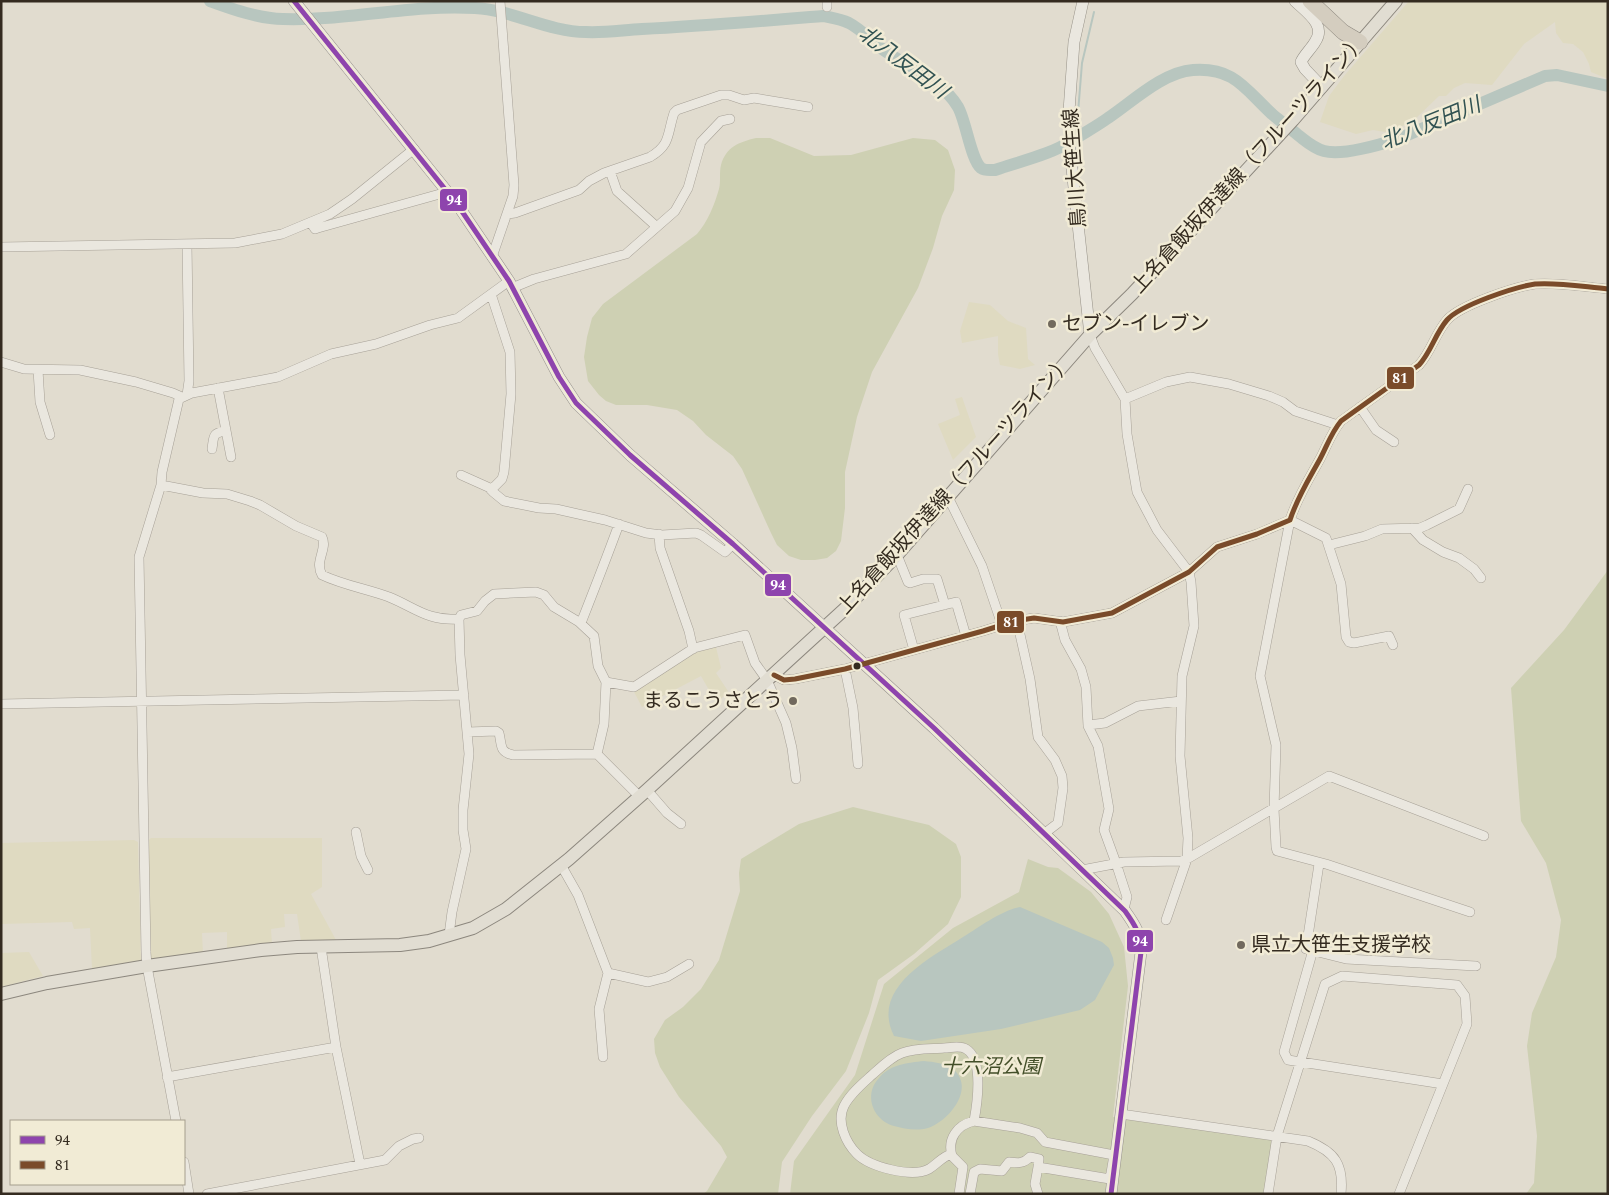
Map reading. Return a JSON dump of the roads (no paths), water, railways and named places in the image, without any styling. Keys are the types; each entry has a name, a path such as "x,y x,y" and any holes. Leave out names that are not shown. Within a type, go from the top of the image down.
{"highway":[{"path":"1310,1 1342,32 1360,42"},
{"path":"1323,1 1348,23 1360,42"}],"main road":[{"name":"上名倉飯坂伊達線（フルーツライン）","path":"1,994 47,982 262,950 407,944 429,941 473,928 501,912 561,865 644,794 825,628 897,555 1090,335 1132,294 1283,131 1396,1"}],"street":[{"path":"492,256 513,196 514,185 500,1"},
{"name":"鳥川大笹生線","path":"1083,1 1074,42 1070,150 1090,335"},
{"path":"1294,1 1318,24 1319,33 1317,40 1301,62 1322,87"},
{"path":"297,5 414,149 492,256 510,285 559,377 576,403 630,455 733,544 864,664 1045,833 1124,909 1134,923 1141,939 1141,952 1110,1194"},
{"path":"507,214 515,213 579,190 589,181 610,171 650,157 663,149 666,144 674,113 677,110 709,98 729,95 744,100 754,98 808,107"},
{"path":"176,1120 147,966 138,557 161,485 162,472 179,399 218,388 278,377 331,354 376,344 430,325 458,318 491,294 510,285 626,254 675,210 686,194 701,142 721,121 730,119"},
{"path":"1,247 245,242 282,234 330,214 414,149"},
{"path":"610,171 618,191 657,227"},
{"path":"310,223 315,229 447,192"},
{"path":"185,396 189,381 187,244"},
{"path":"1470,912 1326,864 1319,864 1277,851 1274,837 1276,745 1260,676 1290,520 1295,505 1334,430 1360,407 1419,365 1426,358 1440,330 1455,312 1509,291 1535,284 1608,289"},
{"path":"491,294 510,352 511,394 507,430 507,458 502,480 491,490"},
{"path":"1090,335 1094,348 1124,399 1127,434 1137,492 1158,530 1189,572 1192,582 1194,626 1182,676 1181,700 1180,756 1187,859 1166,920"},
{"path":"1,362 24,369 80,370 136,382 185,396"},
{"path":"38,370 40,402 50,435"},
{"path":"1124,399 1166,382 1190,377 1229,384 1269,396 1283,402 1295,411 1338,425"},
{"path":"218,388 231,457"},
{"path":"1360,407 1376,430 1394,442"},
{"path":"212,448 214,435 217,432 226,431"},
{"path":"461,475 490,488 504,501 561,510 619,524 646,533 696,533 724,552 733,544"},
{"path":"161,485 203,493 227,494 260,505 296,526 322,537 324,544 318,566 322,575 346,585 389,597 430,617 459,619"},
{"path":"1329,545 1365,536 1382,529 1392,527 1412,528 1427,525 1459,510 1468,490"},
{"path":"948,497 982,566 1002,625"},
{"path":"770,677 784,680 795,679 845,669 1017,621 1034,618 1060,621 1084,619 1112,613 1189,572 1217,547 1257,534 1290,520 1326,538 1341,584 1346,637 1349,642 1354,643 1389,636 1393,645"},
{"path":"581,623 619,524"},
{"path":"1412,528 1423,540 1443,552 1459,558 1474,569 1481,578"},
{"path":"659,534 660,548 687,623 693,649"},
{"path":"897,555 908,582 936,578 945,605"},
{"path":"449,935 452,912 466,849 463,810 469,764 459,619 461,615 477,611 494,594 536,592 544,595 554,607 581,623 595,639 594,646 598,666 606,682 604,724 598,754"},
{"path":"914,650 904,615 956,602 966,636"},
{"path":"1017,621 1030,679 1038,737 1055,760 1062,776 1063,788 1058,822 1045,833"},
{"path":"1060,621 1065,640 1081,669 1088,701 1088,724 1098,746 1109,809 1104,830 1127,897 1124,909"},
{"path":"606,682 634,687 693,649 745,635 755,663 770,677 786,723 792,748 796,779"},
{"path":"845,669 853,708 858,764"},
{"path":"1,704 464,695"},
{"path":"1088,724 1105,722 1138,706 1181,700"},
{"path":"468,732 496,731 499,733 502,750 506,754 545,756 598,754 682,824"},
{"path":"1082,870 1116,863 1181,861 1187,859 1329,776 1484,836"},
{"path":"356,832 362,856 368,870"},
{"path":"1319,864 1306,949 1346,959 1476,966"},
{"path":"561,865 578,895 608,974 599,1008 603,1057"},
{"path":"321,947 336,1047 360,1164"},
{"path":"1313,950 1284,1052 1288,1060 1443,1084"},
{"path":"608,974 648,982 667,977 689,964"},
{"path":"1268,1194 1277,1136 1325,984 1342,976 1457,985 1465,996 1467,1024 1400,1194"},
{"path":"168,1077 336,1047"},
{"path":"951,1154 924,1170 897,1171 866,1161 849,1145 844,1135 842,1120 844,1106 869,1078 896,1056 914,1050 957,1047 966,1049 976,1064 978,1079 974,1121"},
{"path":"1121,1114 1308,1141 1326,1148 1335,1159 1342,1178 1340,1194"},
{"path":"959,1194 963,1167 951,1154 951,1142 956,1132 964,1124 974,1121 1020,1128 1037,1133 1045,1142 1114,1155 1110,1179 1038,1167"},
{"path":"207,1194 385,1160 399,1146 413,1138 419,1138"},
{"path":"970,1194 974,1172 980,1169 1002,1171 1009,1162 1019,1163 1030,1158 1039,1159 1035,1184 1038,1194"},
{"path":"185,1167 190,1194"}],"waterway":[{"name":"北八反田川","path":"210,1 274,19 331,18 427,8 475,8 503,13 558,29 593,32 823,16 833,18 853,26 882,49 943,89 958,107 974,157 977,164 984,170 995,170 1055,150 1104,121 1159,82 1170,76 1193,70 1207,70 1229,76 1246,88 1272,114 1307,142 1320,150 1332,152 1361,149 1398,139 1545,76 1557,75 1608,86"},
{"path":"1076,138 1082,63 1094,12"}],"place":[{"name":"セブン-イレブン","path":"1052,324"},
{"name":"まるこうさとう","path":"793,701"},
{"name":"県立大笹生支援学校","path":"1241,945"}],"park label":[{"name":"十六沼公園","path":"991,1067"}]}
